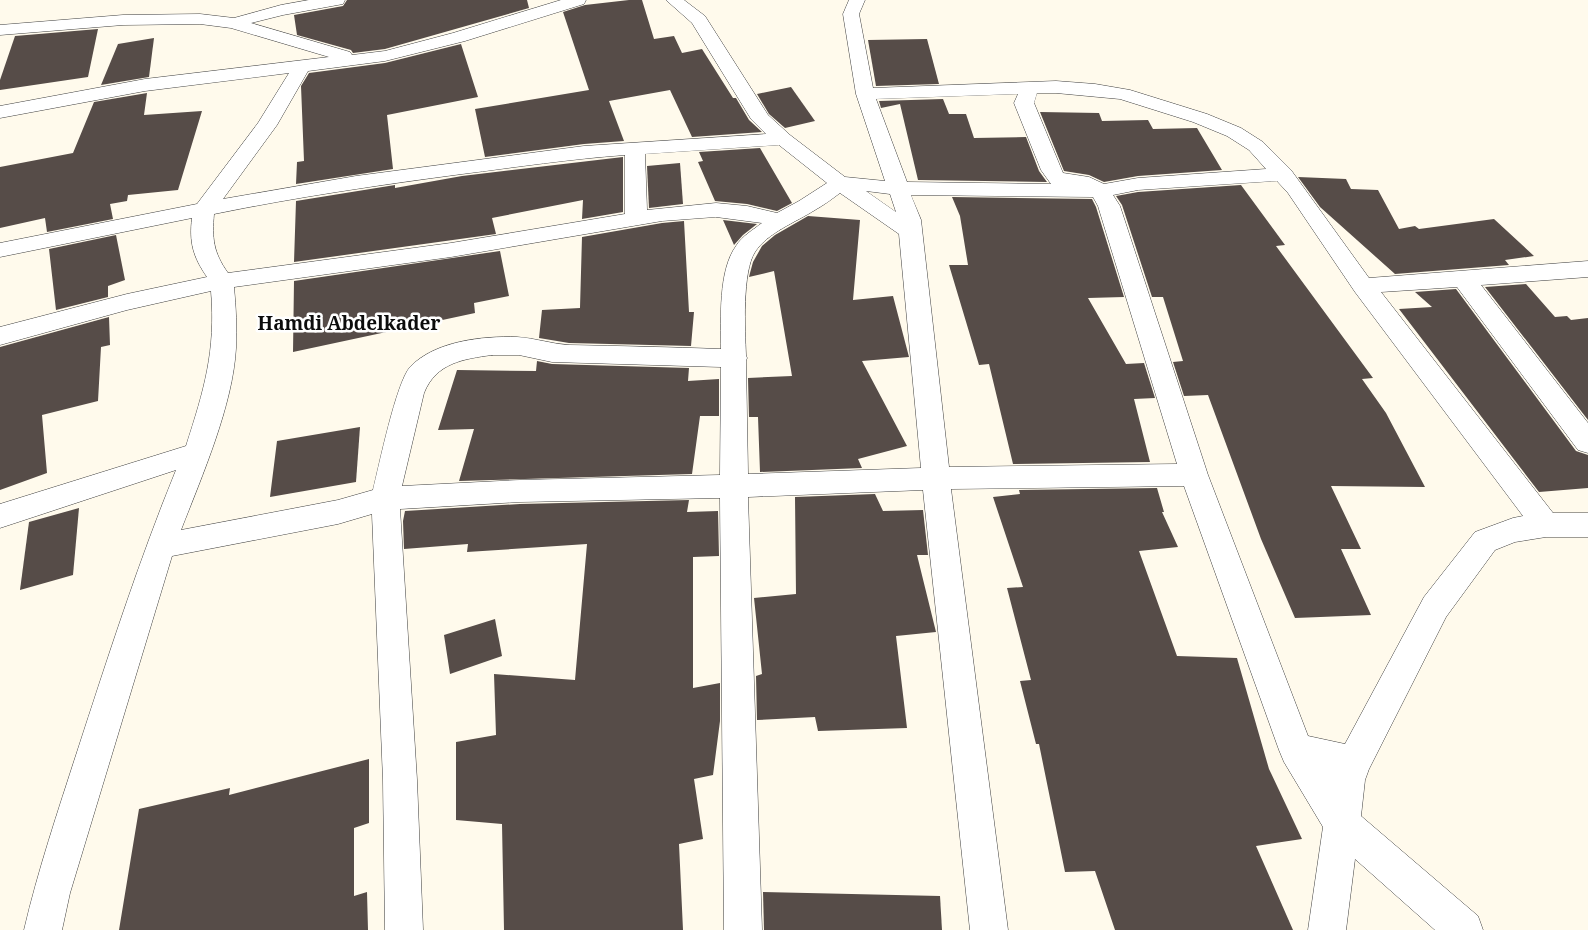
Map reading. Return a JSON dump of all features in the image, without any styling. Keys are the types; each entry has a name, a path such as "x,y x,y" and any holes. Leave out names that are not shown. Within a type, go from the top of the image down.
{"street":[{"path":"234,23 281,10 337,0"},
{"path":"0,112 145,85 357,60 413,50 578,0"},
{"path":"674,0 699,20 761,119 782,139 910,232"},
{"path":"857,0 851,14 865,94 910,220 936,478 989,930"},
{"path":"0,30 150,19 200,19 234,23 264,34 357,60"},
{"path":"42,930 51,893 160,546 197,453 217,389 224,349 222,281 211,266 203,247 201,237 204,210 268,124 302,66"},
{"path":"865,94 1056,87 1095,90 1124,94 1200,118 1234,132 1256,146 1284,174 1363,286 1546,525"},
{"path":"1029,88 1024,103 1037,132 1046,160 1056,179 1085,188 1115,222 1194,475 1296,750 1341,822 1464,930"},
{"path":"0,250 204,210 255,198 366,180 548,156 782,139"},
{"path":"635,149 636,218"},
{"path":"743,930 734,486 735,358 733,311 738,266 745,249 780,220 841,183 900,188 1085,188 1284,174"},
{"path":"0,336 127,302 222,281 451,250 662,214 716,210 748,213 780,220"},
{"path":"1363,286 1587,270"},
{"path":"1464,278 1588,443"},
{"path":"404,930 400,780 385,498 411,393 419,374 444,356 470,349 492,346 519,346 552,353 735,358"},
{"path":"0,516 197,453"},
{"path":"160,546 338,512 385,498 520,491 734,486 936,478 1194,475"},
{"path":"1327,930 1348,780 1354,763 1435,607 1485,541 1513,530 1546,525 1588,525"},
{"path":"1296,750 1354,763"}],"building":[{"path":"347,0 527,0 529,8 385,49 353,53 351,50 297,35 294,15 343,6"},
{"path":"642,0 654,39 674,36 682,53 702,49 733,98 736,98 749,120 762,132 692,137 670,90 609,101 624,141 584,144 485,157 475,109 589,90 563,12 585,5"},
{"path":"98,29 88,77 0,90 0,80 15,36"},
{"path":"154,38 149,77 101,85 118,44"},
{"path":"927,39 939,84 876,86 868,40"},
{"path":"461,44 478,97 387,115 393,169 296,184 297,162 304,161 301,86 309,73 385,63"},
{"path":"791,87 815,121 785,128 769,114 757,94"},
{"path":"147,93 144,115 202,111 178,190 128,195 127,201 110,204 113,219 47,232 45,218 0,228 0,167 73,153 94,102"},
{"path":"943,99 949,114 966,114 974,138 1026,137 1039,171 1047,182 918,180 900,104 881,108 879,101"},
{"path":"1040,112 1099,113 1102,121 1148,120 1153,129 1197,128 1222,170 1138,176 1104,182 1089,175 1064,171"},
{"path":"760,148 792,203 777,211 747,204 715,201 698,162 703,161 699,152"},
{"path":"623,157 623,212 582,219 583,200 492,218 496,234 294,262 296,201 395,185 395,188 462,176"},
{"path":"680,163 683,204 649,208 647,166"},
{"path":"1298,177 1346,179 1351,189 1378,190 1399,229 1415,226 1419,229 1494,219 1534,256 1505,260 1509,265 1395,274 1320,207"},
{"path":"1241,185 1285,245 1276,246 1373,378 1362,379 1386,413 1425,487 1331,486 1361,549 1341,549 1371,615 1295,618 1261,539 1208,395 1184,396 1173,362 1183,361 1163,297 1152,297 1122,205 1116,196 1138,192"},
{"path":"952,197 1092,199 1124,297 1088,298 1126,364 1144,363 1155,398 1134,399 1150,462 1013,464 989,364 979,365 949,265 968,265 960,216"},
{"path":"808,216 860,220 853,300 893,296 909,357 862,361 907,446 858,459 862,468 760,472 758,417 749,417 748,378 792,376 774,271 749,277 753,262 762,246 775,235"},
{"path":"723,220 757,224 734,245"},
{"path":"684,221 689,312 694,312 691,346 569,343 539,338 542,310 580,308 582,237"},
{"path":"116,235 125,280 108,286 108,297 56,310 49,249"},
{"path":"500,251 509,296 474,303 475,313 293,352 294,281"},
{"path":"1526,284 1555,317 1567,316 1571,320 1588,318 1588,420 1485,287"},
{"path":"1456,289 1576,451 1588,455 1588,488 1539,492 1399,309 1432,307 1415,292"},
{"path":"109,317 110,345 101,347 98,401 42,415 47,473 0,490 0,347"},
{"path":"537,361 552,364 689,368 688,381 719,379 719,416 700,416 692,474 459,481 474,429 438,430 457,370 536,371"},
{"path":"360,427 356,482 270,497 277,441"},
{"path":"1157,488 1164,512 1162,512 1178,547 1139,551 1177,656 1237,658 1269,769 1302,839 1256,846 1293,930 1115,930 1095,871 1065,872 1039,744 1036,744 1020,681 1031,680 1007,588 1023,587 993,497 1020,494 1019,490"},
{"path":"875,494 883,511 923,510 928,555 917,555 936,632 896,636 907,728 818,731 815,717 757,720 756,676 762,674 754,598 796,594 795,497"},
{"path":"689,500 687,512 718,511 719,556 693,557 693,688 720,683 720,721 713,775 694,779 703,839 679,844 683,930 504,930 502,824 456,820 456,742 496,735 494,674 575,680 587,544 467,552 468,544 404,549 403,521 405,511 520,504"},
{"path":"79,508 73,575 20,590 29,522"},
{"path":"495,619 502,656 450,674 444,635"},
{"path":"369,759 369,823 354,828 354,896 367,892 368,930 119,930 139,809 230,788 229,795"},
{"path":"763,892 940,896 942,930 764,930"}],"district":[{"name":"Hamdi Abdelkader","path":"349,323"}]}
